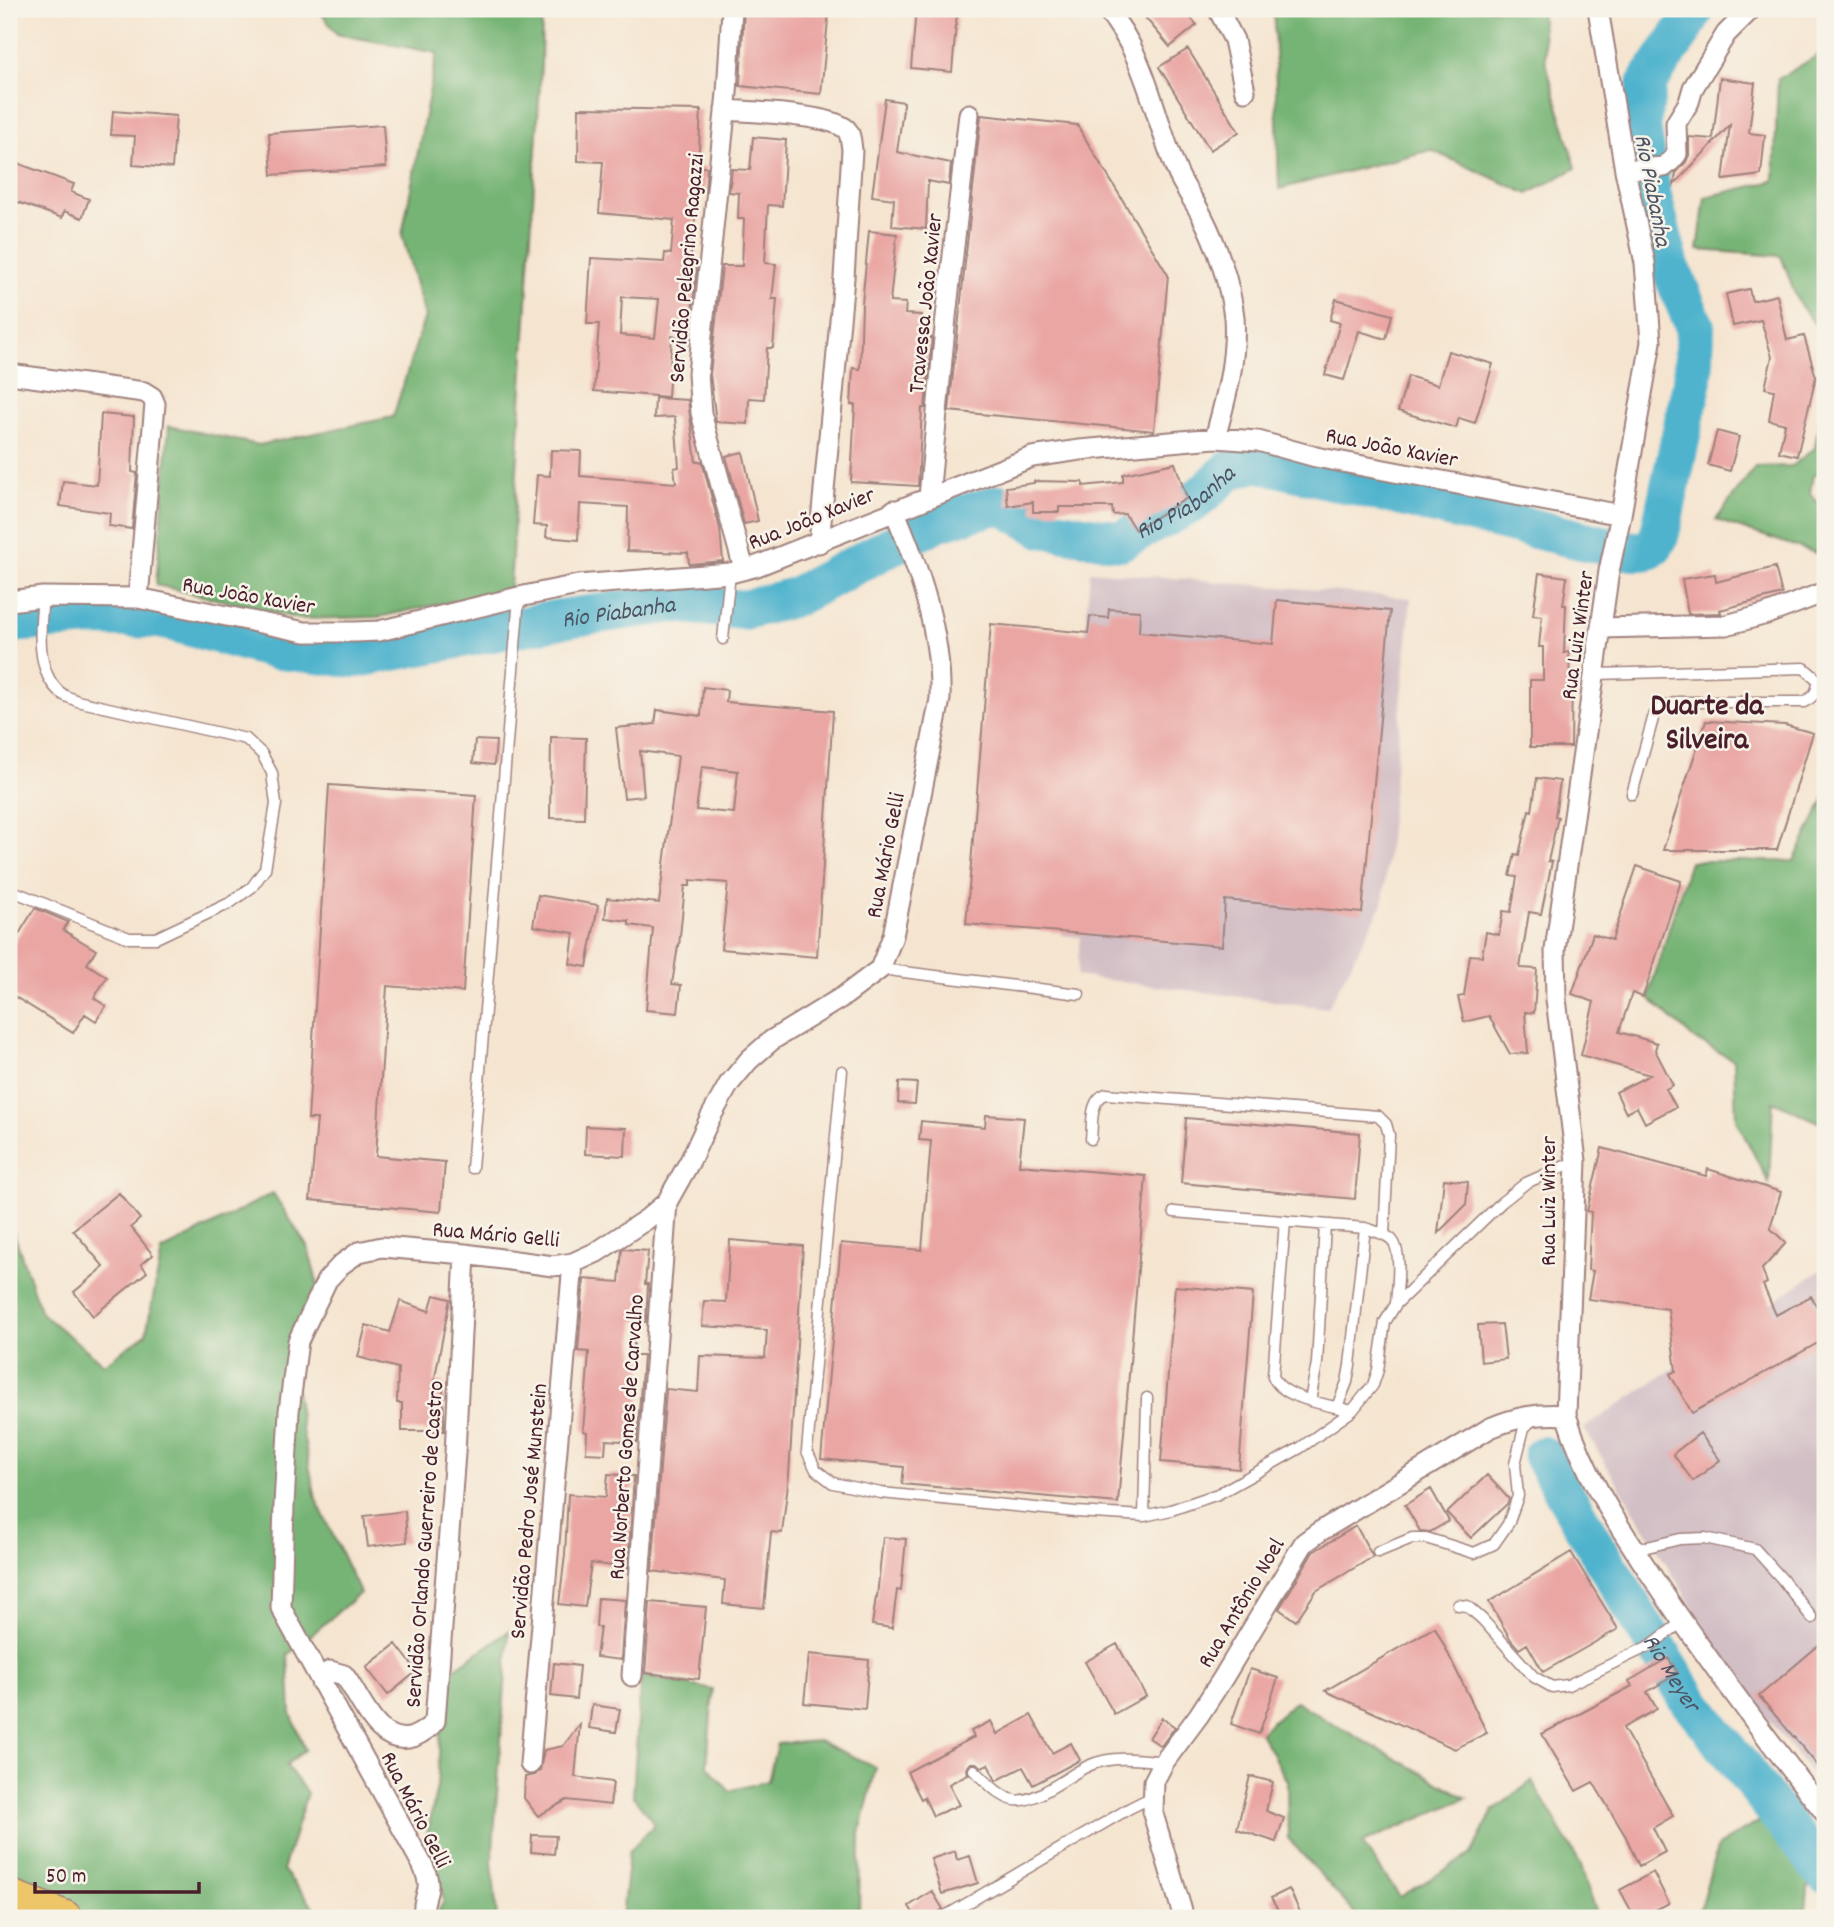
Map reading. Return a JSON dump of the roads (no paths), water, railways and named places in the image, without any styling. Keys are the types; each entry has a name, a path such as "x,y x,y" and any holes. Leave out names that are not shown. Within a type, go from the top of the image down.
{"highway":[{"path":"9,1897 64,1918"}],"street":[{"name":"Servidão Pelegrino Ragazzi","path":"732,9 698,393 737,571"},
{"path":"1106,9 1127,39 1137,60 1176,171 1203,218 1225,280 1233,315 1235,347 1231,379 1216,438"},
{"path":"1218,9 1234,40 1245,91"},
{"name":"Rua Luiz Winter","path":"1598,9 1642,169 1651,342 1620,522 1609,570 1555,959 1561,1052 1576,1161 1566,1415 1577,1450 1600,1497 1681,1623 1825,1813"},
{"path":"1642,169 1668,165 1677,154 1676,123 1689,102 1693,88 1726,34 1751,9"},
{"path":"725,110 791,115 833,122 846,130 850,137 852,150 844,278 819,542"},
{"name":"Travessa João Xavier","path":"929,497 969,114"},
{"path":"9,374 144,392 152,397 155,404 138,598"},
{"name":"Rua João Xavier","path":"9,601 138,598 305,632 379,631 578,585 737,571 819,542 898,519 929,497 1032,457 1216,438 1258,441 1316,457 1620,522"},
{"name":"Rua Mário Gelli","path":"424,1918 424,1904 430,1889 429,1879 281,1608 289,1411 298,1340 327,1280 342,1264 359,1252 382,1247 553,1266 573,1263 625,1235 667,1202 691,1161 729,1084 748,1060 772,1040 844,996 880,969 893,936 940,699 941,673 928,607 898,519"},
{"path":"1602,628 1726,625 1767,614 1825,592"},
{"name":"Rua Norberto Gomes de Carvalho","path":"632,1676 667,1202"},
{"name":"Servidão Orlando Guerreiro de Castro","path":"321,1682 330,1671 344,1675 379,1728 392,1739 403,1740 422,1733 435,1721 455,1453 464,1254"},
{"name":"Servidão Pedro José Munstein","path":"530,1764 573,1263"},
{"name":"Rua Antônio Noel","path":"1184,1918 1153,1814 1154,1781 1164,1762 1199,1715 1304,1543 1466,1441 1511,1419 1538,1413 1566,1415"}],"lane":[{"path":"723,639 737,571"},
{"path":"471,1168 519,597"},
{"path":"15,892 129,939 156,938 230,902 251,887 265,869 276,803 272,773 262,754 246,739 77,701 61,693 49,677 43,656 43,601"},
{"path":"1596,674 1804,668 1818,680 1818,688 1811,699 1804,702 1678,702 1662,707 1654,715 1632,794"},
{"path":"880,969 1079,994"},
{"path":"842,1071 807,1451 816,1470 833,1483 881,1493 1076,1513 1144,1516 1196,1503 1218,1494 1300,1448 1352,1411 1373,1385 1378,1370 1385,1322 1396,1304 1502,1202 1526,1183 1576,1161"},
{"path":"1091,1139 1094,1103 1106,1094 1378,1116 1386,1124 1389,1135 1384,1235"},
{"path":"1174,1212 1365,1228 1384,1235 1393,1241 1397,1253 1396,1304"},
{"path":"1284,1221 1273,1376 1282,1390 1310,1401 1352,1411"},
{"path":"1310,1401 1317,1363 1325,1225"},
{"path":"1336,1407 1349,1373 1365,1228"},
{"path":"1144,1516 1147,1398"},
{"path":"1378,1552 1412,1538 1426,1538 1475,1553 1494,1545 1508,1524 1518,1496 1515,1464 1524,1428 1538,1413"},
{"path":"1635,1550 1680,1539 1705,1538 1755,1549 1812,1618"},
{"path":"1458,1605 1467,1605 1534,1677 1552,1687 1568,1685 1651,1645 1681,1623"},
{"path":"974,1770 998,1791 1014,1800 1034,1797 1090,1765 1115,1759 1164,1762"},
{"path":"942,1918 1152,1797"}],"waterway":[{"name":"Rio Piabanha","path":"9,623 93,617 162,619 272,649 356,658 561,619 675,603 744,610 795,597 936,522 1000,504 1042,528 1120,541 1193,503 1230,470 1257,462 1589,542 1645,551 1653,547 1660,531 1693,379 1695,327 1670,267 1651,193 1641,124 1648,81 1695,9"},
{"name":"Rio Meyer","path":"1543,1456 1687,1697 1825,1874"}],"district":[{"name":"Duarte da Silveira","path":"1707,721"}]}
